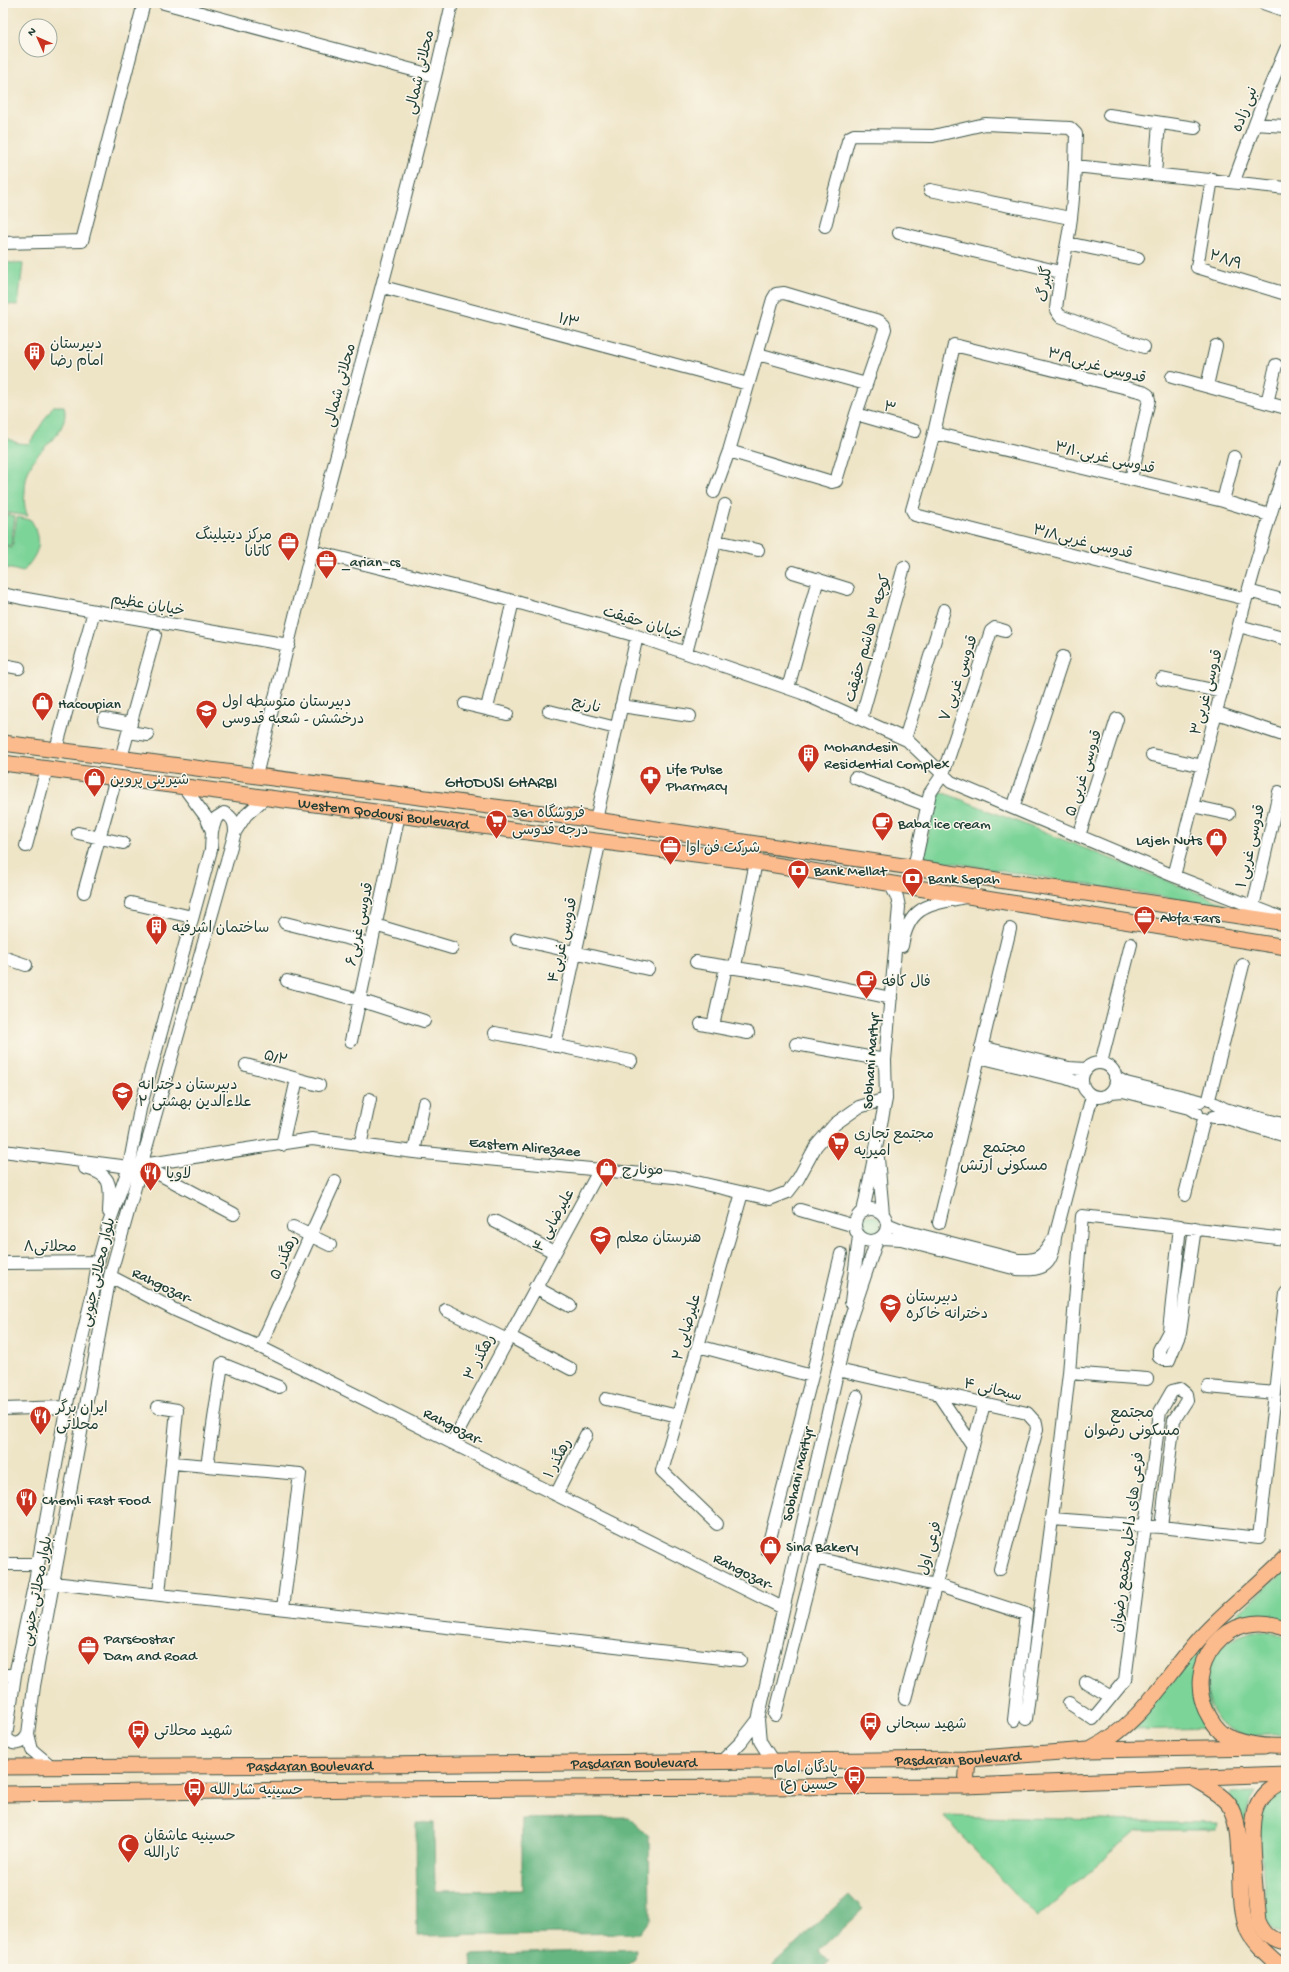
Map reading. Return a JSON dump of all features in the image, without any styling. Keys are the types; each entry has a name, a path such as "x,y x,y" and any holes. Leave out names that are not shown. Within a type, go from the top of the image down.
{"main road":[{"name":"Western Qodousi Boulevard","path":"3,744 56,749 596,820 914,868 1285,917"},
{"name":"Western Qodousi Boulevard","path":"3,763 494,826 728,858 1286,946"},
{"path":"494,826 496,807"},
{"path":"728,858 731,840"},
{"path":"1088,1750 1110,1739 1137,1716 1202,1636 1286,1558"},
{"path":"1264,1747 1232,1739 1223,1734 1214,1725 1204,1710 1200,1696 1201,1670 1210,1649 1219,1639 1232,1630 1257,1624 1278,1626 1286,1630"},
{"name":"Pasdaran Boulevard","path":"3,1767 968,1759 1088,1750 1286,1746"},
{"path":"966,1786 968,1759"},
{"path":"374,1765 374,1789"},
{"name":"Pasdaran Boulevard","path":"3,1794 374,1789 966,1786 1286,1774"},
{"path":"1191,1777 1221,1796 1229,1804 1233,1811 1238,1832 1242,1904 1248,1932 1283,1969"},
{"path":"1286,1781 1271,1789 1261,1799 1257,1807 1253,1828 1259,1920 1263,1929 1269,1936 1276,1940 1286,1942"}],"street":[{"path":"3,243 82,241 144,3"},
{"path":"164,3 435,76"},
{"name":"محلاتی شمالی","path":"256,776 312,551 383,287 452,3"},
{"path":"1264,3 1286,11"},
{"name":"نبی زاده","path":"1234,181 1286,49"},
{"path":"1109,115 1195,128"},
{"path":"1155,174 1160,123"},
{"name":"گلبرگ","path":"825,226 848,141 850,137 854,135 933,136 985,124 1070,128 1076,134 1075,166 1067,243 1060,272 1056,310 1060,316 1144,347"},
{"path":"1256,124 1286,126"},
{"path":"1075,166 1234,181 1286,188"},
{"name":"۲۸/۹","path":"1212,179 1197,267 1286,294"},
{"path":"930,190 1070,218"},
{"path":"899,233 1060,272"},
{"path":"1067,243 1138,258"},
{"name":"۱/۳","path":"383,287 748,384"},
{"path":"714,492 729,451 773,299 776,294 784,293 879,321 884,325 885,329 856,414 836,481 832,482 729,451"},
{"name":"قدوسی غربی۳/۹","path":"934,433 954,345 1143,392 1148,395 1149,400 1131,479"},
{"path":"1207,386 1216,346"},
{"path":"758,354 866,384"},
{"path":"1266,402 1276,365"},
{"path":"1172,377 1286,408"},
{"name":"۳","path":"856,414 914,431"},
{"name":"قدوسی غربی۳/۱۰","path":"934,433 1223,501 1269,515"},
{"name":"قدوسی غربی۳/۸","path":"934,433 912,510 915,515 1247,595 1286,602"},
{"path":"1223,501 1234,457"},
{"name":"قدوسی غربی۳","path":"1174,876 1247,595 1269,515 1286,465"},
{"path":"686,653 717,541 725,505"},
{"path":"717,541 758,550"},
{"name":"خیابان حقیقت","path":"312,551 513,601 637,636 788,688 905,739 951,782 1174,876 1253,907 1285,917"},
{"name":"کوچه ۳ هاشم حقیقت","path":"861,719 904,567"},
{"path":"793,572 848,588"},
{"path":"788,688 818,579"},
{"name":"خیابان عظیم","path":"3,594 289,645"},
{"path":"487,708 513,601"},
{"path":"905,739 944,610"},
{"path":"56,749 94,611"},
{"path":"1239,626 1286,639"},
{"name":"۷ قدوسی غربی","path":"943,774 991,631 995,628 1005,631"},
{"path":"121,758 155,635"},
{"path":"596,820 637,636"},
{"path":"1013,808 1063,657"},
{"path":"3,665 19,668"},
{"path":"1162,679 1222,692"},
{"path":"464,704 487,708 507,714"},
{"path":"621,706 690,716"},
{"name":"نارنج","path":"549,712 616,728"},
{"path":"1217,713 1286,736"},
{"path":"104,719 148,735"},
{"name":"۵ قدوسی غربی","path":"1079,836 1116,719"},
{"path":"1152,755 1203,766"},
{"path":"26,846 48,768"},
{"path":"914,868 926,805 930,793 943,774"},
{"path":"84,892 116,778"},
{"path":"855,778 926,805"},
{"path":"183,786 206,817 212,831"},
{"name":"۱ قدوسی غربی","path":"1253,907 1279,792"},
{"name":"بلوار محلاتی جنوبی","path":"51,1766 32,1750 28,1734 34,1686 110,1276 124,1221 142,1165 235,832 246,815 266,797"},
{"path":"1192,806 1229,814"},
{"path":"212,831 216,818 224,813 230,816 234,821 235,832"},
{"name":"قدوسی غربی۶","path":"351,1041 398,814"},
{"name":"بلوار محلاتی جنوبی","path":"4,1740 15,1675 35,1581 66,1407 98,1262 108,1226 129,1167 140,1109 211,850 212,831"},
{"path":"78,833 123,843"},
{"name":"قدوسی غربی۴","path":"555,1046 600,840"},
{"path":"726,967 735,966 756,862"},
{"name":"Sobhani Martyr","path":"863,1212 886,1099 885,1060 899,907 897,897 890,884"},
{"name":"Sobhani Martyr","path":"893,979 898,973 904,936 911,918 929,906 970,896"},
{"path":"131,903 192,917"},
{"path":"285,923 370,944"},
{"path":"375,925 452,948"},
{"path":"939,1223 1010,929"},
{"path":"517,939 648,969"},
{"path":"1101,1063 1131,944"},
{"path":"3,957 26,965"},
{"path":"696,962 781,975 890,998"},
{"path":"1185,1195 1243,965"},
{"path":"713,1026 726,967"},
{"path":"287,981 359,1000 424,1021"},
{"path":"701,1024 748,1033"},
{"path":"495,1033 631,1061"},
{"path":"796,1044 885,1060"},
{"path":"980,1052 1069,1068 1086,1069"},
{"path":"980,1052 1082,1084"},
{"path":"1111,1092 1116,1082 1110,1068 1101,1063 1095,1064 1086,1069 1083,1073 1082,1084 1084,1089 1092,1096 1102,1097 1111,1092 1123,1091 1189,1108 1207,1109"},
{"name":"۵/۲","path":"246,1066 320,1085"},
{"path":"1115,1077 1126,1083 1207,1109 1223,1118 1278,1126 1286,1136"},
{"path":"282,1145 297,1079"},
{"path":"857,1231 858,1216 863,1212 873,1209 885,1219 904,1231 999,1260 1017,1269 1032,1270 1044,1266 1053,1255 1055,1237 1092,1096"},
{"path":"360,1146 370,1099"},
{"name":"Eastern Alirezaee","path":"142,1165 282,1145 312,1139 414,1152 674,1177 742,1192 770,1200 788,1192 798,1179 816,1146 835,1124 859,1107 886,1099"},
{"path":"414,1152 424,1103"},
{"name":"Sobhani Martyr","path":"877,1145 885,1219"},
{"path":"3,1151 129,1167"},
{"path":"45,1157 99,1171 108,1179 110,1187 108,1226"},
{"path":"142,1165 234,1214"},
{"name":"۴ علیرضایی","path":"535,1287 600,1169"},
{"name":"۵ رهگذر","path":"260,1347 335,1181"},
{"name":"۲ علیرضایی","path":"717,1524 662,1471 742,1192"},
{"path":"800,1210 857,1231 868,1241 879,1238 901,1239 999,1260"},
{"path":"815,1558 936,1585 1026,1614 1020,1720 1052,1519 1069,1373 1082,1216 1286,1239"},
{"path":"879,1238 886,1229 885,1219"},
{"path":"494,1221 554,1252"},
{"path":"1180,1226 1169,1331 1159,1350 1159,1357 1164,1360 1169,1360 1180,1333 1196,1228"},
{"path":"293,1227 330,1245"},
{"name":"Sobhani Martyr","path":"758,1720 847,1329 857,1231"},
{"name":"Sobhani Martyr","path":"847,1329 879,1238"},
{"path":"767,1550 842,1254"},
{"name":"محلاتی۸","path":"3,1263 98,1262"},
{"name":"Rahgozar-","path":"110,1276 175,1310 260,1347 783,1608"},
{"path":"535,1287 570,1306"},
{"name":"۳ رهگذر","path":"452,1443 535,1287"},
{"path":"1052,1519 1161,1527 1259,1538 1286,1293"},
{"path":"446,1310 571,1368"},
{"path":"698,1346 812,1376"},
{"path":"208,1466 222,1364 279,1387"},
{"name":"سبحانی ۴","path":"838,1370 1026,1413 1036,1422 1037,1429 1000,1569"},
{"path":"1069,1373 1147,1379"},
{"path":"1208,1387 1275,1393"},
{"name":"فرعی های داخل مجتمع رضوان","path":"1069,1703 1093,1719 1125,1680 1160,1412 1172,1391 1180,1389 1186,1394 1187,1400 1174,1420 1161,1527"},
{"path":"938,1394 973,1446"},
{"path":"775,1715 857,1396"},
{"path":"606,1399 678,1416"},
{"name":"فرعی اول","path":"904,1699 984,1404"},
{"path":"3,1409 66,1407"},
{"path":"158,1407 177,1410 159,1594"},
{"name":"۱ رهگذر","path":"556,1495 586,1435"},
{"path":"173,1463 300,1474 283,1608"},
{"path":"3,1564 37,1564"},
{"path":"35,1581 740,1660"},
{"path":"3,1675 15,1675"},
{"path":"1086,1682 1111,1697"},
{"path":"758,1720 760,1741 772,1760"},
{"path":"722,1761 741,1742 758,1720"},
{"path":"4,1740 18,1744 22,1742 28,1734"}],"green space":[{"path":"3,262 23,264 18,305 3,304"},
{"path":"53,406 64,406 64,421 57,434 36,457 29,469 24,498 28,516 3,512 3,436 17,443 29,444"},
{"path":"3,514 15,516 11,546 3,545"},
{"path":"17,517 31,520 38,535 39,542 33,559 23,572 3,567 3,546 12,548"},
{"path":"942,792 1226,904 1213,905 924,858 935,794"},
{"path":"871,1215 878,1218 881,1225 878,1232 871,1235 864,1232 861,1225 864,1218"},
{"path":"1286,1568 1286,1622 1276,1618 1261,1616 1200,1656 1213,1728 1130,1730 1218,1629 1259,1595"},
{"path":"1255,1631 1276,1633 1286,1638 1286,1734 1255,1735 1239,1733 1232,1730 1226,1727 1219,1720 1209,1701 1207,1680 1209,1669 1218,1651 1230,1641"},
{"path":"1286,1787 1286,1935 1272,1929 1267,1922 1259,1828 1262,1814 1270,1799"},
{"path":"1256,1792 1250,1802 1246,1815 1248,1880 1229,1793"},
{"path":"943,1816 1218,1823 1217,1830 1137,1830 1037,1918"},
{"path":"628,1817 649,1837 650,1919 640,1933 417,1936 416,1823 434,1823 435,1891 522,1890 522,1819"},
{"path":"849,1895 863,1910 820,1950 829,1961 820,1969 769,1969"},
{"path":"636,1949 635,1959 622,1969 472,1969 471,1955"}],"place":[{"name":"دبیرستان امام رضا","path":"35,372"},
{"name":"مرکز دیتیلینگ کاتانا","path":"288,562"},
{"name":"_arian_cs","path":"327,580"},
{"name":"Hacoupian","path":"43,722"},
{"name":"دبیرستان متوسطه اول درخشش - شعبه قدوسی","path":"207,730"},
{"name":"Mohandesin Residential Complex","path":"809,774"},
{"name":"Life Pulse Pharmacy","path":"650,796"},
{"name":"شیرینی پروین","path":"94,798"},
{"name":"فروشگاه 361 درجه قدوسی","path":"497,840"},
{"name":"Baba ice cream","path":"882,842"},
{"name":"Lajeh Nuts","path":"1217,858"},
{"name":"شرکت فن اوا","path":"670,866"},
{"name":"Bank Mellat","path":"799,890"},
{"name":"Bank Sepah","path":"913,898"},
{"name":"Abfa Fars","path":"1144,936"},
{"name":"ساختمان اشرفیه","path":"156,946"},
{"name":"فال کافه","path":"866,1000"},
{"name":"دبیرستان دخترانه علاءالدین بهشتی ۲","path":"122,1112"},
{"name":"مجتمع تجاری امیریه","path":"839,1162"},
{"name":"مونارچ","path":"606,1188"},
{"name":"لاویا","path":"150,1192"},
{"name":"هنرستان معلم","path":"600,1256"},
{"name":"دبیرستان دخترانه خاکره","path":"890,1324"},
{"name":"ایران برگر محلاتی","path":"40,1436"},
{"name":"Chemli Fast Food","path":"27,1518"},
{"name":"Sina Bakery","path":"770,1566"},
{"name":"ParsGostar Dam and Road","path":"88,1666"},
{"name":"شهید سبحانی","path":"870,1742"},
{"name":"شهید محلاتی","path":"139,1750"},
{"name":"پادگان امام حسین (ع)","path":"854,1796"},
{"name":"حسینیه شار الله","path":"194,1808"},
{"name":"حسینیه عاشقان ثارالله","path":"128,1864"}],"district":[{"name":"GHODUSI GHARBI","path":"501,781"},
{"name":"مجتمع مسکونی ارتش","path":"1004,1155"},
{"name":"مجتمع مسکونی رضوان","path":"1132,1420"}]}
